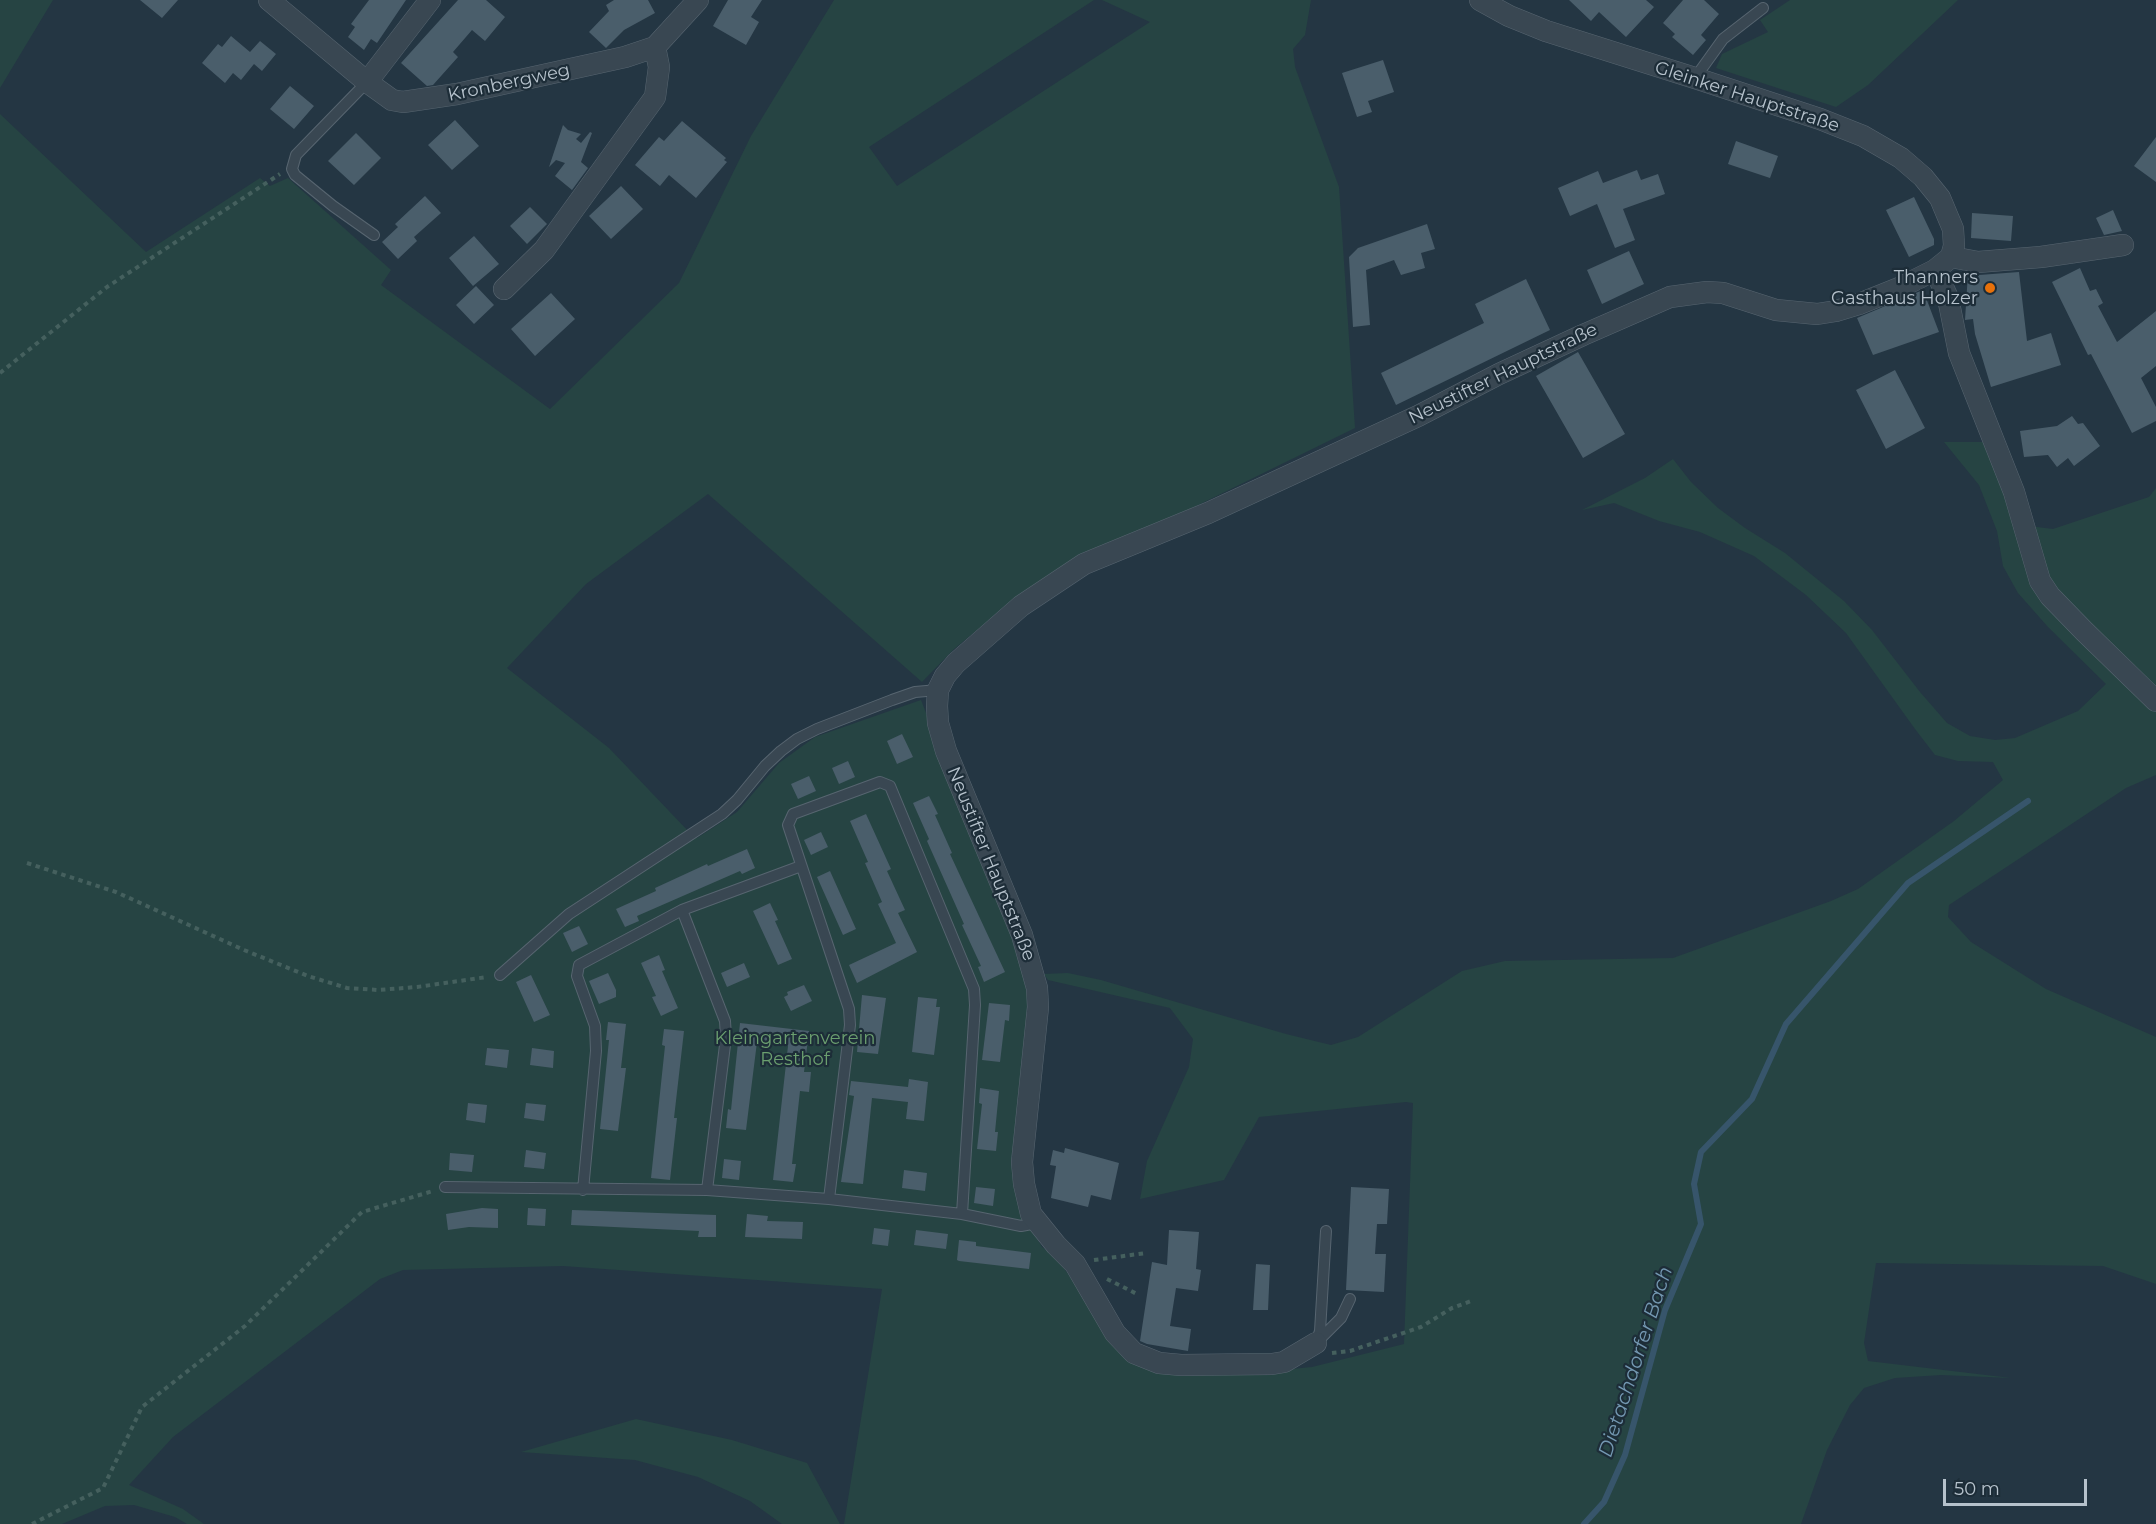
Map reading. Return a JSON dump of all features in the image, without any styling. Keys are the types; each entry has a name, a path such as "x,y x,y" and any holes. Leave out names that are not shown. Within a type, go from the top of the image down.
{"street":[{"name":"Kronbergweg","path":"269,0 367,82 398,102 424,100 584,67 655,47 698,0"},
{"path":"367,82 430,0"},
{"name":"Gleinker Hauptstraße","path":"1480,0 1509,16 1546,31 1820,119 1863,136 1901,158 1923,177 1940,198 1953,229 1954,246 1943,264"},
{"path":"504,289 544,250 655,97 658,68 655,47"},
{"path":"2123,245 2041,257 1943,264 1959,352 2014,492 2040,581 2050,596 2077,624 2156,701"},
{"name":"Neustifter Hauptstraße","path":"1322,1348 1272,1364 1181,1365 1159,1363 1145,1358 1129,1349 1115,1333 1075,1264 1037,1223 1027,1201 1022,1162 1038,1007 1037,988 1022,935 946,751 938,723 938,690 945,675 1021,606 1084,564 1208,513 1418,416 1500,374 1670,297 1707,291 1723,293 1776,310 1817,314 1859,304 1899,288 1943,264"}],"lane":[{"path":"1695,78 1723,39 1763,8"},
{"path":"367,82 296,155 292,169 295,175 333,207 374,235"},
{"path":"500,975 569,914 722,814 737,800 765,766 798,739 817,729 903,696 927,690 938,690"},
{"path":"830,1199 850,1026 849,1009 788,825 793,814 880,782 890,786 974,990 975,1017 962,1214"},
{"path":"583,1190 596,1051 595,1026 577,976 579,965 682,910 801,866"},
{"path":"682,910 725,1021 707,1190"},
{"path":"445,1187 707,1190 830,1199 962,1214 1021,1226 1031,1226 1037,1223"},
{"path":"1322,1348 1320,1331 1326,1231"},
{"path":"1322,1348 1350,1299"}],"path":[{"path":"0,373 107,287 273,177 292,169"},
{"path":"27,864 116,892 244,950 308,976 347,988 378,990 417,987 500,975"},
{"path":"32,1524 103,1488 142,1407 245,1326 362,1212 445,1187"},
{"path":"1075,1264 1146,1253"},
{"path":"1322,1348 1350,1351 1421,1327 1452,1308 1474,1300"}],"green space":[{"path":"0,0 53,0 0,88"},
{"name":"Kleingartenverein Resthof","path":"834,0 1094,0 869,147 897,186 1150,22 1102,0 1311,0 1305,35 1293,49 1295,67 1339,187 1355,428 1188,510 1111,542 992,618 954,649 922,682 708,494 586,584 507,668 609,748 697,838 737,812 779,763 815,737 921,700 1028,976 1021,1212 1042,1247 1057,1258 1126,1359 1249,1373 1312,1367 1404,1344 1413,1103 1259,1117 1224,1180 1140,1199 1147,1161 1189,1067 1193,1039 1170,1008 1048,980 1044,974 1068,973 1101,980 1331,1045 1358,1037 1462,971 1505,961 1673,958 1831,901 1858,889 1954,821 2003,780 1993,762 1958,761 1935,755 1846,633 1806,595 1754,556 1700,532 1659,521 1614,503 1582,510 1645,478 1673,459 1691,482 1718,508 1785,553 1844,601 1872,630 1947,723 1970,736 1995,740 2015,738 2078,711 2106,684 2048,627 2018,593 2003,566 1997,531 1979,485 1944,442 1985,442 2014,520 2024,561 2156,708 2156,775 2126,788 1949,905 1948,917 1971,942 2046,989 2156,1037 2156,1284 2103,1266 1876,1263 1864,1343 1868,1361 2011,1378 1941,1375 1895,1378 1864,1388 1850,1405 1827,1450 1801,1524 844,1524 882,1289 563,1266 403,1270 380,1279 173,1437 129,1485 183,1509 204,1524 187,1524 175,1517 134,1505 105,1506 62,1524 0,1524 0,114 146,252 260,178 270,186 288,178 391,270 381,285 550,409 679,283 751,136"},
{"path":"1790,0 1958,0 1868,85 1836,107 1716,68 1722,54 1768,32 1760,20"},
{"path":"2156,488 2156,689 2047,581 2029,526 2053,529 2149,497"},
{"path":"636,1419 732,1440 807,1463 840,1524 782,1524 750,1501 698,1477 635,1460 521,1452"}],"building":[{"path":"140,0 178,0 162,18"},
{"path":"369,0 406,0 377,43 371,39 364,50 348,37 355,27 351,24"},
{"path":"458,0 486,0 505,17 485,41 472,30 453,52 458,57 433,85 427,86 401,63"},
{"path":"614,0 648,0 655,13 624,30 606,48 589,32 609,11 606,5"},
{"path":"728,0 762,0 751,17 759,22 746,45 713,26"},
{"path":"1569,0 1646,0 1654,7 1626,37 1599,12 1591,21"},
{"path":"1683,0 1704,0 1719,14 1701,35 1706,40 1693,55 1672,37 1675,34 1663,23"},
{"path":"231,36 250,52 260,41 276,54 262,71 254,64 241,80 233,73 225,83 202,63 218,44 222,47"},
{"path":"1383,60 1394,92 1368,101 1372,112 1357,117 1342,73"},
{"path":"290,86 314,106 294,129 270,109"},
{"path":"455,120 479,146 452,170 428,145"},
{"path":"682,121 726,158 724,160 727,162 696,198 669,175 660,186 635,165 659,137 664,141"},
{"path":"563,125 568,130 581,134 576,139 581,143 590,132 592,133 581,162 588,168 572,190 555,176 565,163 556,160 549,167"},
{"path":"356,133 381,158 354,185 328,161"},
{"path":"2156,137 2156,182 2134,166"},
{"path":"1736,141 1778,156 1770,178 1728,164"},
{"path":"1637,170 1641,180 1658,174 1665,194 1623,209 1635,240 1615,248 1597,204 1570,216 1558,188 1598,171 1603,183"},
{"path":"621,186 643,209 611,239 589,216"},
{"path":"425,196 441,213 414,237 417,241 398,259 382,242 398,227 395,224"},
{"path":"1914,197 1934,239 1934,245 1909,257 1886,210"},
{"path":"530,207 547,224 527,244 510,226"},
{"path":"2113,210 2122,231 2104,235 2096,218"},
{"path":"1972,213 2013,216 2011,241 1971,238"},
{"path":"1427,224 1435,249 1421,253 1425,268 1401,275 1394,260 1366,270 1370,325 1353,327 1349,257 1358,248"},
{"path":"474,236 499,264 473,286 449,258"},
{"path":"1629,251 1644,284 1602,304 1587,270"},
{"path":"2080,268 2090,291 2096,289 2103,303 2098,306 2117,342 2156,311 2156,366 2141,378 2156,407 2156,421 2132,433 2091,354 2088,355 2052,282"},
{"path":"2019,272 2027,341 2051,333 2061,365 1991,387 1975,334 1973,319 1965,320 1968,273 1979,275"},
{"path":"1526,279 1550,330 1396,405 1381,373 1484,323 1475,304"},
{"path":"476,286 494,305 474,324 456,305"},
{"path":"1923,290 1939,332 1873,355 1857,318"},
{"path":"551,293 575,319 535,356 511,329"},
{"path":"1578,352 1625,434 1583,458 1536,376"},
{"path":"1895,370 1925,428 1886,449 1856,390"},
{"path":"2072,416 2078,424 2083,423 2100,446 2074,466 2068,458 2057,467 2048,455 2024,457 2020,431 2057,426"},
{"path":"902,734 913,757 897,764 887,741"},
{"path":"848,761 855,777 839,784 832,768"},
{"path":"809,776 816,791 798,799 791,784"},
{"path":"929,796 938,814 935,815 952,853 950,854 1005,972 984,982 978,967 981,966 913,803"},
{"path":"866,814 891,869 887,871 905,910 898,913 917,952 857,983 849,965 896,943 878,904 882,902 850,821"},
{"path":"821,832 828,847 811,855 804,840"},
{"path":"747,849 755,868 742,874 740,871 637,916 639,921 625,927 616,909 707,864 708,866"},
{"path":"830,871 856,929 843,935 817,877"},
{"path":"770,903 778,920 775,921 792,959 778,965 753,911"},
{"path":"579,926 588,944 572,952 563,933"},
{"path":"659,955 665,970 662,971 678,1008 661,1016 652,997 656,996 641,963"},
{"path":"744,963 750,977 727,987 721,973"},
{"path":"608,973 616,990 616,997 599,1004 589,981"},
{"path":"531,975 550,1015 534,1022 516,982"},
{"path":"804,985 812,1001 791,1011 784,997 788,995 787,992"},
{"path":"862,995 886,998 878,1054 857,1052"},
{"path":"918,997 937,999 936,1007 940,1007 934,1055 912,1052"},
{"path":"989,1003 1010,1005 1009,1021 1005,1020 1000,1062 982,1060"},
{"path":"608,1022 626,1024 621,1068 626,1068 618,1131 600,1129 609,1040 606,1040"},
{"path":"740,1023 809,1031 804,1072 811,1072 809,1092 800,1091 792,1164 796,1164 793,1182 773,1180 788,1046 757,1042 746,1130 726,1128 728,1109 731,1110"},
{"path":"664,1029 684,1031 674,1118 677,1118 670,1180 651,1178 665,1046 662,1045"},
{"path":"487,1048 509,1050 507,1068 485,1065"},
{"path":"532,1048 554,1051 553,1068 530,1065"},
{"path":"909,1079 928,1082 924,1121 906,1119 908,1102 872,1098 863,1184 841,1182 854,1096 849,1095 851,1081 908,1087"},
{"path":"980,1088 999,1091 995,1132 998,1132 996,1151 977,1149 982,1104 979,1103"},
{"path":"468,1103 487,1105 485,1123 466,1120"},
{"path":"526,1103 546,1105 544,1121 524,1118"},
{"path":"1065,1148 1119,1163 1111,1200 1091,1195 1088,1207 1051,1198 1056,1166 1050,1165 1053,1150 1064,1153"},
{"path":"526,1150 546,1153 544,1169 524,1167"},
{"path":"450,1153 474,1155 472,1172 449,1170"},
{"path":"724,1159 741,1161 739,1180 722,1178"},
{"path":"904,1170 927,1173 925,1191 902,1188"},
{"path":"976,1187 995,1189 993,1206 974,1203"},
{"path":"1351,1187 1389,1189 1387,1224 1377,1224 1375,1254 1386,1254 1384,1292 1346,1290"},
{"path":"482,1208 498,1209 498,1228 469,1227 448,1230 446,1214"},
{"path":"528,1208 546,1209 545,1226 527,1225"},
{"path":"572,1210 716,1215 716,1237 698,1237 699,1231 571,1225"},
{"path":"747,1214 768,1216 767,1221 803,1222 802,1239 745,1237"},
{"path":"874,1228 890,1230 888,1246 872,1244"},
{"path":"916,1230 948,1234 946,1249 914,1245"},
{"path":"1169,1230 1199,1232 1196,1269 1201,1270 1198,1291 1176,1288 1170,1326 1191,1329 1188,1351 1140,1341 1152,1262 1167,1265"},
{"path":"959,1240 976,1242 976,1246 1031,1253 1029,1269 959,1261 957,1260"},
{"path":"1256,1264 1270,1265 1268,1310 1253,1310"}],"waterway":[{"name":"Dietachdorfer Bach","path":"1584,1524 1604,1502 1625,1455 1665,1310 1701,1224 1694,1184 1701,1152 1752,1099 1786,1024 1908,883 2028,801"}],"place":[{"name":"Thanners Gasthaus Holzer","path":"1990,288"}]}
